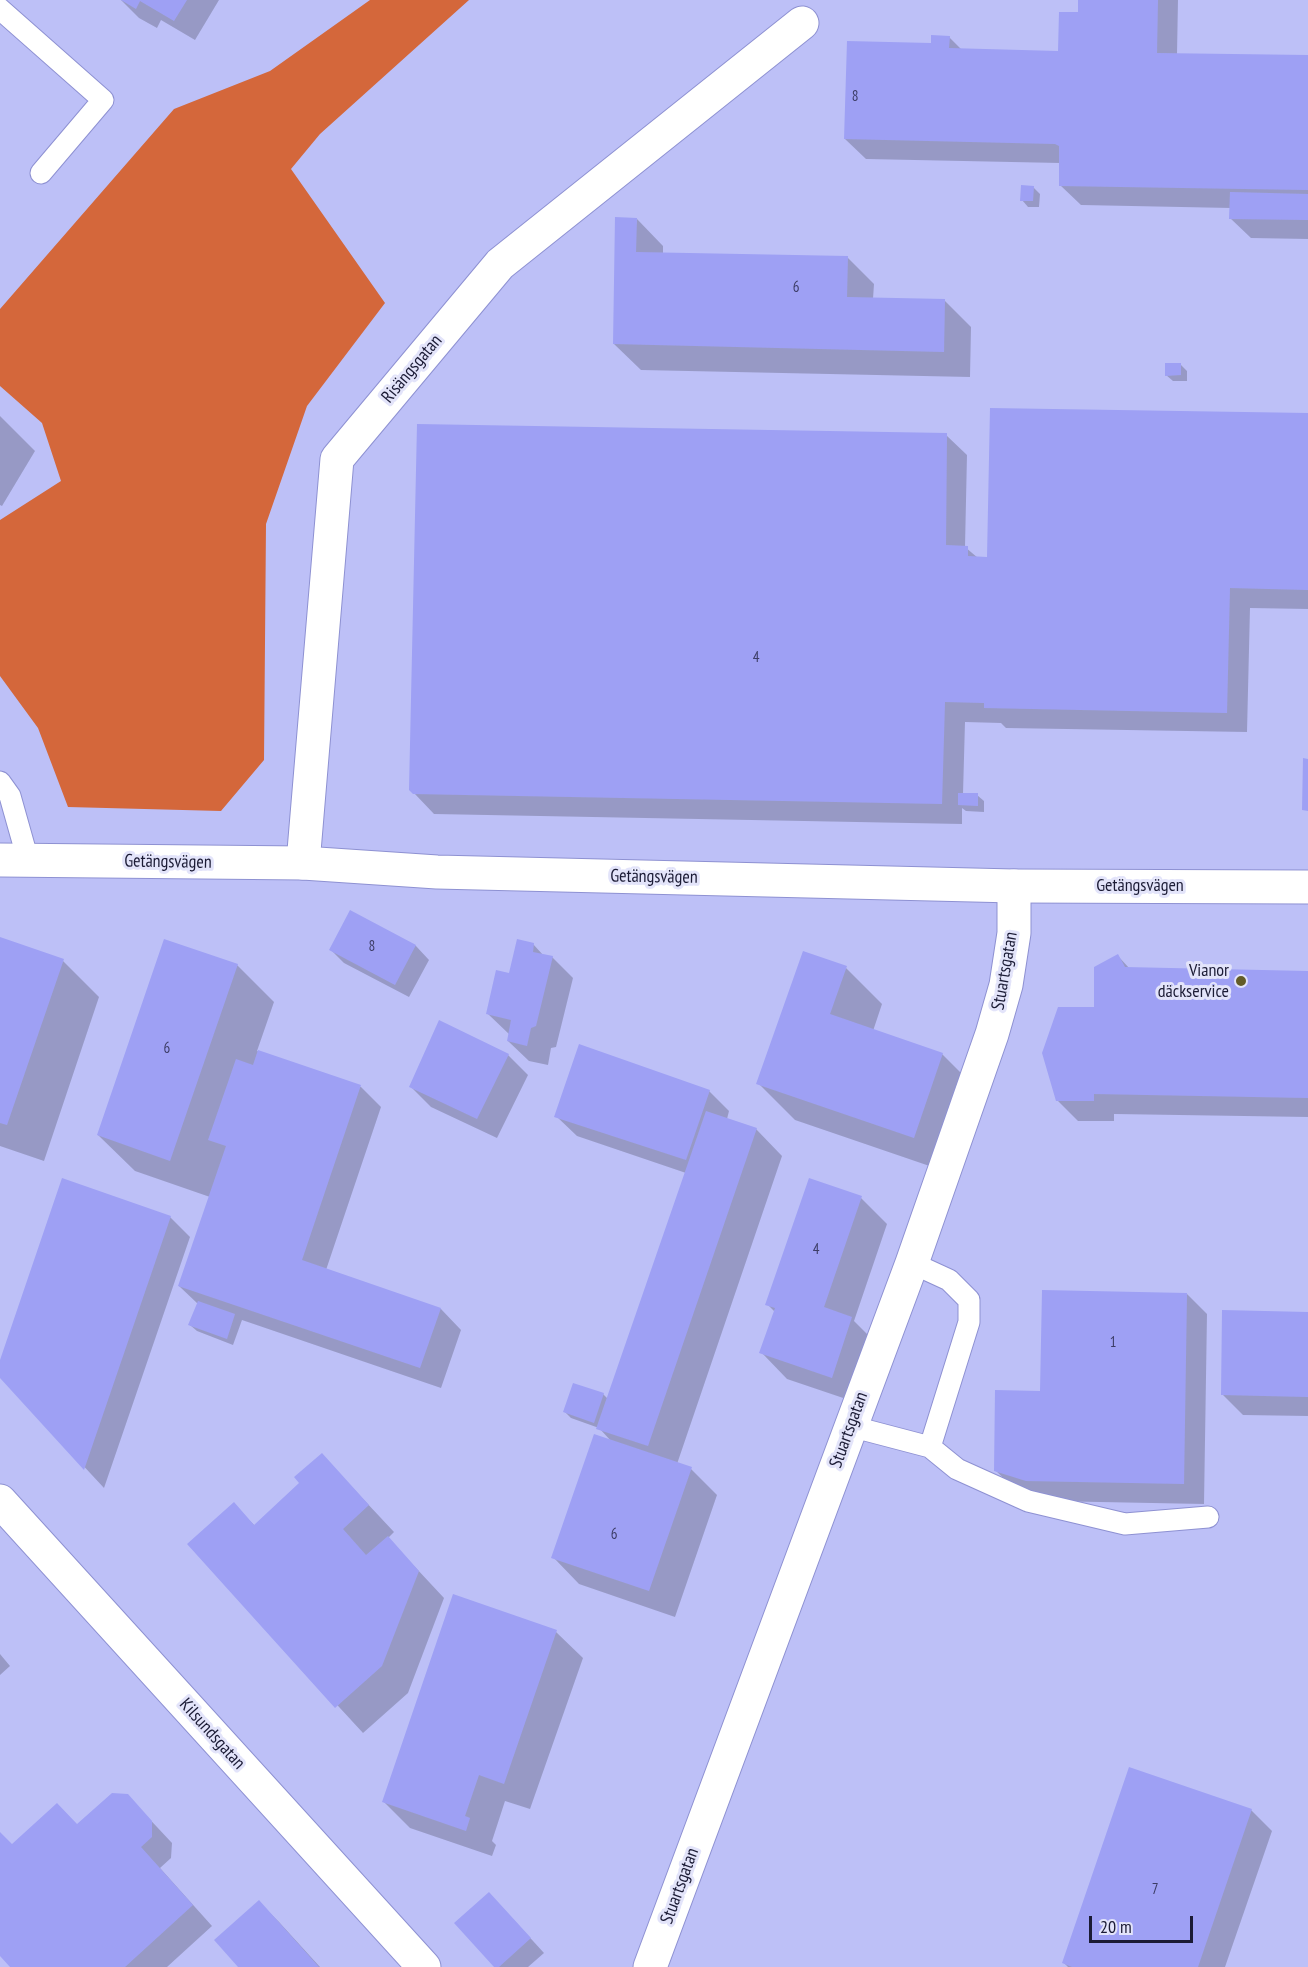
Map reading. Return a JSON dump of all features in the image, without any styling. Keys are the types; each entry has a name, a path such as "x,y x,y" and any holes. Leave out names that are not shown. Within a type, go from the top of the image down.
{"street":[{"name":"Risängsgatan","path":"303,863 337,459 500,264 802,23"},
{"name":"Getängsvägen","path":"14,860 303,863 437,872 1014,886 1308,887"},
{"name":"Stuartsgatan","path":"650,1967 912,1263 992,1034 1006,985 1014,933 1014,886"},
{"name":"Kilsundsgatan","path":"0,1501 424,1967"}],"lane":[{"path":"0,9 103,99 41,173"},
{"path":"0,782 10,796 14,860"},
{"path":"912,1263 949,1280 969,1300 969,1322 930,1447"},
{"path":"850,1426 930,1447 957,1469 1028,1501 1125,1524 1208,1517"}],"shaded area":[{"path":"370,0 469,0 320,134 291,169 385,303 307,406 266,524 264,760 221,811 68,807 38,728 0,676 0,520 61,481 42,423 0,386 0,309 174,109 270,71"}],"building":[{"path":"121,0 187,0 174,21 140,1 136,9"},
{"path":"1078,0 1158,0 1157,53 1308,55 1308,190 1059,186 1059,146 1055,144 844,139 847,41 931,43 931,35 950,36 949,48 1058,51 1059,12 1078,12"},
{"path":"1021,185 1034,186 1033,201 1020,201"},
{"path":"1230,192 1308,194 1308,220 1229,219"},
{"path":"615,217 637,218 636,252 848,256 847,297 945,299 944,352 613,344"},
{"path":"1165,363 1181,363 1181,375 1165,376"},
{"path":"990,408 1308,413 1308,590 1230,588 1227,713 984,708 984,703 945,702 942,804 413,794 409,790 417,424 947,433 946,545 968,546 968,556 987,557"},
{"path":"1303,758 1308,759 1308,811 1302,810"},
{"path":"958,793 978,793 978,806 958,805"},
{"path":"350,910 416,945 395,985 329,950"},
{"path":"0,937 64,959 7,1125 0,1123"},
{"path":"164,939 238,964 170,1161 97,1135"},
{"path":"517,939 534,943 533,952 553,956 536,1026 531,1028 527,1046 507,1041 511,1020 486,1014 496,970 509,973"},
{"path":"803,951 847,966 830,1014 943,1053 914,1138 756,1084"},
{"path":"1118,954 1125,967 1308,971 1308,1098 1094,1094 1094,1101 1056,1101 1042,1053 1058,1007 1094,1007 1094,967"},
{"path":"439,1020 509,1054 477,1119 409,1087"},
{"path":"579,1044 710,1090 686,1160 554,1117"},
{"path":"258,1050 361,1085 302,1260 441,1308 420,1368 178,1286 226,1146 208,1140 236,1059 253,1065"},
{"path":"706,1111 757,1128 648,1446 596,1429"},
{"path":"62,1178 171,1216 84,1470 0,1378 0,1360"},
{"path":"809,1178 862,1196 824,1307 852,1317 832,1378 759,1353 775,1308 765,1305"},
{"path":"1042,1290 1187,1293 1184,1484 1026,1481 994,1471 995,1390 1040,1391"},
{"path":"198,1301 235,1314 227,1339 188,1325"},
{"path":"1222,1310 1308,1312 1308,1397 1221,1395"},
{"path":"573,1383 604,1393 594,1423 563,1412"},
{"path":"594,1434 692,1467 649,1591 551,1558"},
{"path":"322,1453 369,1505 343,1529 366,1555 388,1536 419,1571 382,1666 335,1708 187,1544 234,1502 254,1525 299,1483 294,1477"},
{"path":"453,1594 557,1630 504,1784 479,1775 465,1816 470,1818 466,1831 382,1802"},
{"path":"1129,1767 1252,1809 1198,1967 1072,1967 1062,1963"},
{"path":"112,1793 128,1794 152,1821 152,1837 141,1847 193,1905 125,1967 10,1967 0,1956 0,1832 12,1844 57,1803 77,1824"},
{"path":"489,1892 531,1938 499,1967 494,1967 454,1923"},
{"path":"259,1900 319,1967 238,1967 214,1940"}],"place":[{"name":"Vianor däckservice","path":"1241,981"}]}
